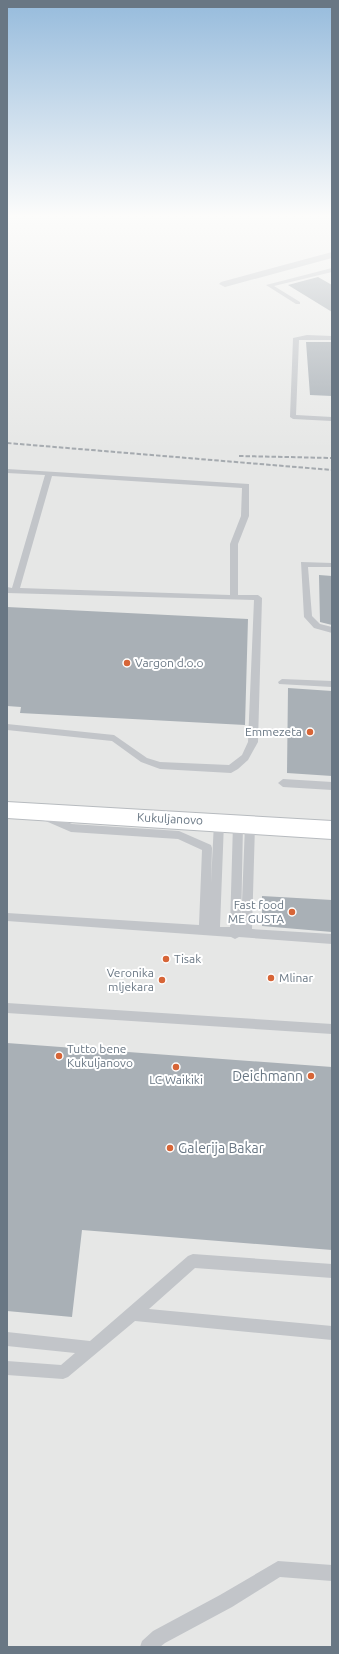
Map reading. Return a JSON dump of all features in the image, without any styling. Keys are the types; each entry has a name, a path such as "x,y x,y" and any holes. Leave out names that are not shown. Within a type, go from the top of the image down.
{"main road":[{"name":"Kukuljanovo","path":"7,810 332,830"}],"lane":[{"path":"285,295 298,303"},
{"path":"332,338 296,338 293,417 332,419"},
{"path":"7,471 246,486 245,516 234,544 234,597"},
{"path":"7,727 114,738 144,760 160,765 231,769 241,763 251,751 253,742 258,598 11,590 49,473"},
{"path":"332,566 304,564 308,617 317,626 332,630"},
{"path":"282,682 332,684"},
{"path":"283,783 332,786"},
{"path":"36,812 71,828 178,835 208,848 209,931"},
{"path":"209,931 235,824"},
{"path":"235,824 240,934"},
{"path":"7,917 240,934 332,939"},
{"path":"7,1008 332,1030"},
{"path":"7,1368 63,1372 194,1262 332,1271"},
{"path":"133,1314 332,1333"},
{"path":"7,1339 93,1348"},
{"path":"148,1647 159,1637 226,1601 278,1570 332,1573"}],"shaded area":[{"path":"7,295 332,295 332,1647 7,1647"}],"building":[{"path":"305,295 332,295 332,312"},
{"path":"306,342 332,342 332,396 310,395"},
{"path":"319,575 332,576 332,625 320,622"},
{"name":"Vargon d.o.o","path":"7,607 248,619 245,725 20,713 21,707 7,706"},
{"name":"Emmezeta","path":"288,688 332,691 332,776 287,773"},
{"path":"262,896 332,900 332,932 262,926"},
{"name":"Galerija Bakar","path":"7,1043 332,1067 332,1250 82,1230 72,1317 7,1311"}],"railway":[{"path":"7,443 332,470"},
{"path":"239,456 332,458"}],"place":[{"name":"Vargon d.o.o","path":"127,663"},
{"name":"Emmezeta","path":"310,732"},
{"name":"Fast food ME GUSTA","path":"292,912"},
{"name":"Tisak","path":"166,959"},
{"name":"Mlinar","path":"271,978"},
{"name":"Veronika mljekara","path":"162,980"},
{"name":"Tutto bene Kukuljanovo","path":"59,1056"},
{"name":"LC Waikiki","path":"176,1067"},
{"name":"Deichmann","path":"311,1076"},
{"name":"Galerija Bakar","path":"170,1148"}]}
